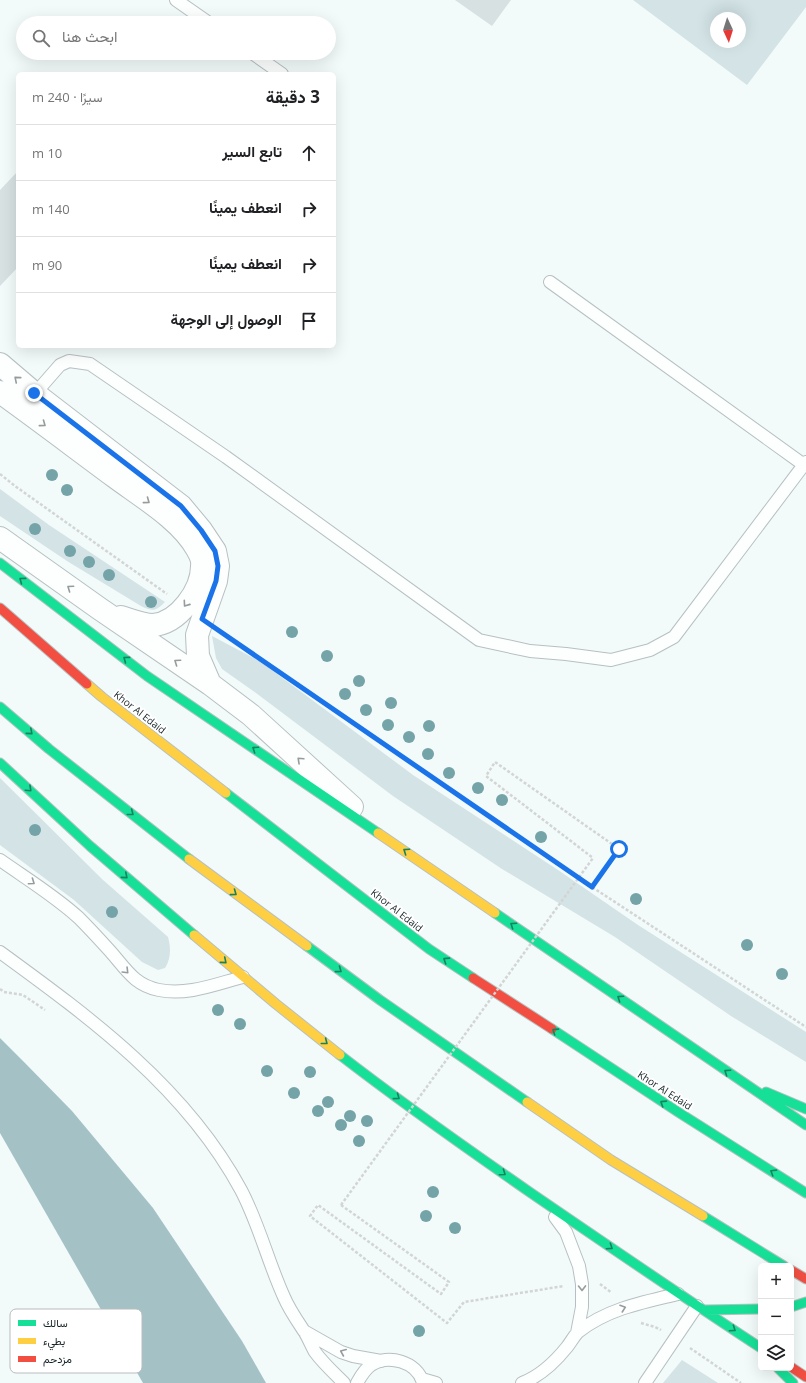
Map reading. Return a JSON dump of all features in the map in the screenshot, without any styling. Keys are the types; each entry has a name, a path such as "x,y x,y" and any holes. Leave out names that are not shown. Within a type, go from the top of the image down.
{"main road":[{"path":"0,564 147,676 806,1125"},
{"name":"Khor Al Edaid","path":"0,608 102,697 430,949 678,1112 806,1193"},
{"path":"0,707 49,749 220,883 380,1000 610,1160 779,1263"},
{"path":"0,763 90,846 243,977 366,1074 468,1149 545,1203 678,1294 758,1346"},
{"path":"744,1083 806,1108"},
{"path":"794,1272 806,1279"},
{"path":"794,1306 806,1302"},
{"path":"701,1308 758,1309"},
{"path":"794,1369 806,1377"},
{"path":"781,1371 793,1383"}],"street":[{"path":"0,364 29,402 170,518 196,548 203,565 194,613 198,656 210,684"},
{"path":"0,392 29,402"},
{"path":"0,538 100,609 210,684 251,715 380,834"},
{"path":"100,609 136,622 153,625 194,613"}],"lane":[{"path":"176,0 199,16"},
{"path":"262,60 279,72"},
{"path":"29,402 60,365 69,361 90,364 226,457 479,640 530,651 611,660 650,650 674,637 805,463 550,282"},
{"path":"0,860 60,902 97,936 123,968 134,978 147,986 170,992 194,990 243,977"},
{"path":"0,952 78,1010 112,1038 161,1083 200,1128 221,1157 252,1214 284,1298 293,1316 304,1331 315,1352 344,1383"},
{"path":"545,1203 566,1232 579,1266 582,1284 582,1307 577,1333"},
{"path":"522,1383 543,1371 555,1361 577,1333 604,1316 620,1308 678,1294"},
{"path":"645,1383 701,1308"},
{"path":"304,1331 341,1352 353,1356 381,1361 393,1360 404,1362 415,1370 422,1381 436,1383"},
{"path":"357,1383 361,1374 370,1366 381,1361"}],"path":[{"path":"0,474 194,613 592,887 806,1027"},
{"path":"592,887 619,849 495,762 486,776 592,858 341,1205 449,1282 441,1294 318,1205 310,1216 447,1323 464,1302 598,1282 613,1294 620,1308"},
{"path":"0,989 4,992 23,995 50,1013"}],"shaded area":[{"path":"633,0 806,0 806,7 747,85"},
{"path":"0,489 49,525 165,602 154,610 141,606 67,561 0,516"},
{"path":"212,636 261,662 413,775 558,870 638,925 806,1032 806,1062 731,1016 615,937 502,869 393,796 222,669 216,658"},
{"path":"0,778 103,880 168,937 170,953 165,968 158,970 142,962 74,900 0,845"},
{"path":"682,1360 718,1383 663,1383"}],"water":[{"path":"0,1038 72,1111 153,1208 242,1341 266,1383 143,1383 137,1373 142,1373 142,1309 101,1309 0,1133"}],"building":[{"path":"455,0 511,0 492,26"},
{"path":"16,173 16,269 0,286 0,190"}],"traffic: fast":[{"path":"0,563 147,676 378,833"},
{"path":"0,707 49,749 189,859"},
{"path":"0,763 90,846 194,935"},
{"path":"226,793 429,949 473,978"},
{"path":"495,913 806,1125"},
{"path":"307,946 380,1000 527,1102"},
{"path":"552,1029 678,1112 806,1193"},
{"path":"340,1055 458,1142 645,1271 758,1346"},
{"path":"766,1092 806,1109"},
{"path":"703,1216 779,1263"},
{"path":"794,1306 806,1302"},
{"path":"704,1310 758,1309"},
{"path":"781,1371 793,1383"}],"traffic: slow":[{"path":"87,684 226,793"},
{"path":"378,833 495,913"},
{"path":"189,859 307,946"},
{"path":"194,935 276,1004 340,1055"},
{"path":"527,1102 611,1160 703,1216"}],"traffic: jam":[{"path":"0,608 87,684"},
{"path":"473,978 552,1029"},
{"path":"794,1272 806,1279"},
{"path":"794,1369 806,1377"}],"route":[{"path":"34,393 181,506 201,530 215,551 218,566 216,581 202,619 592,887 619,849"}]}
